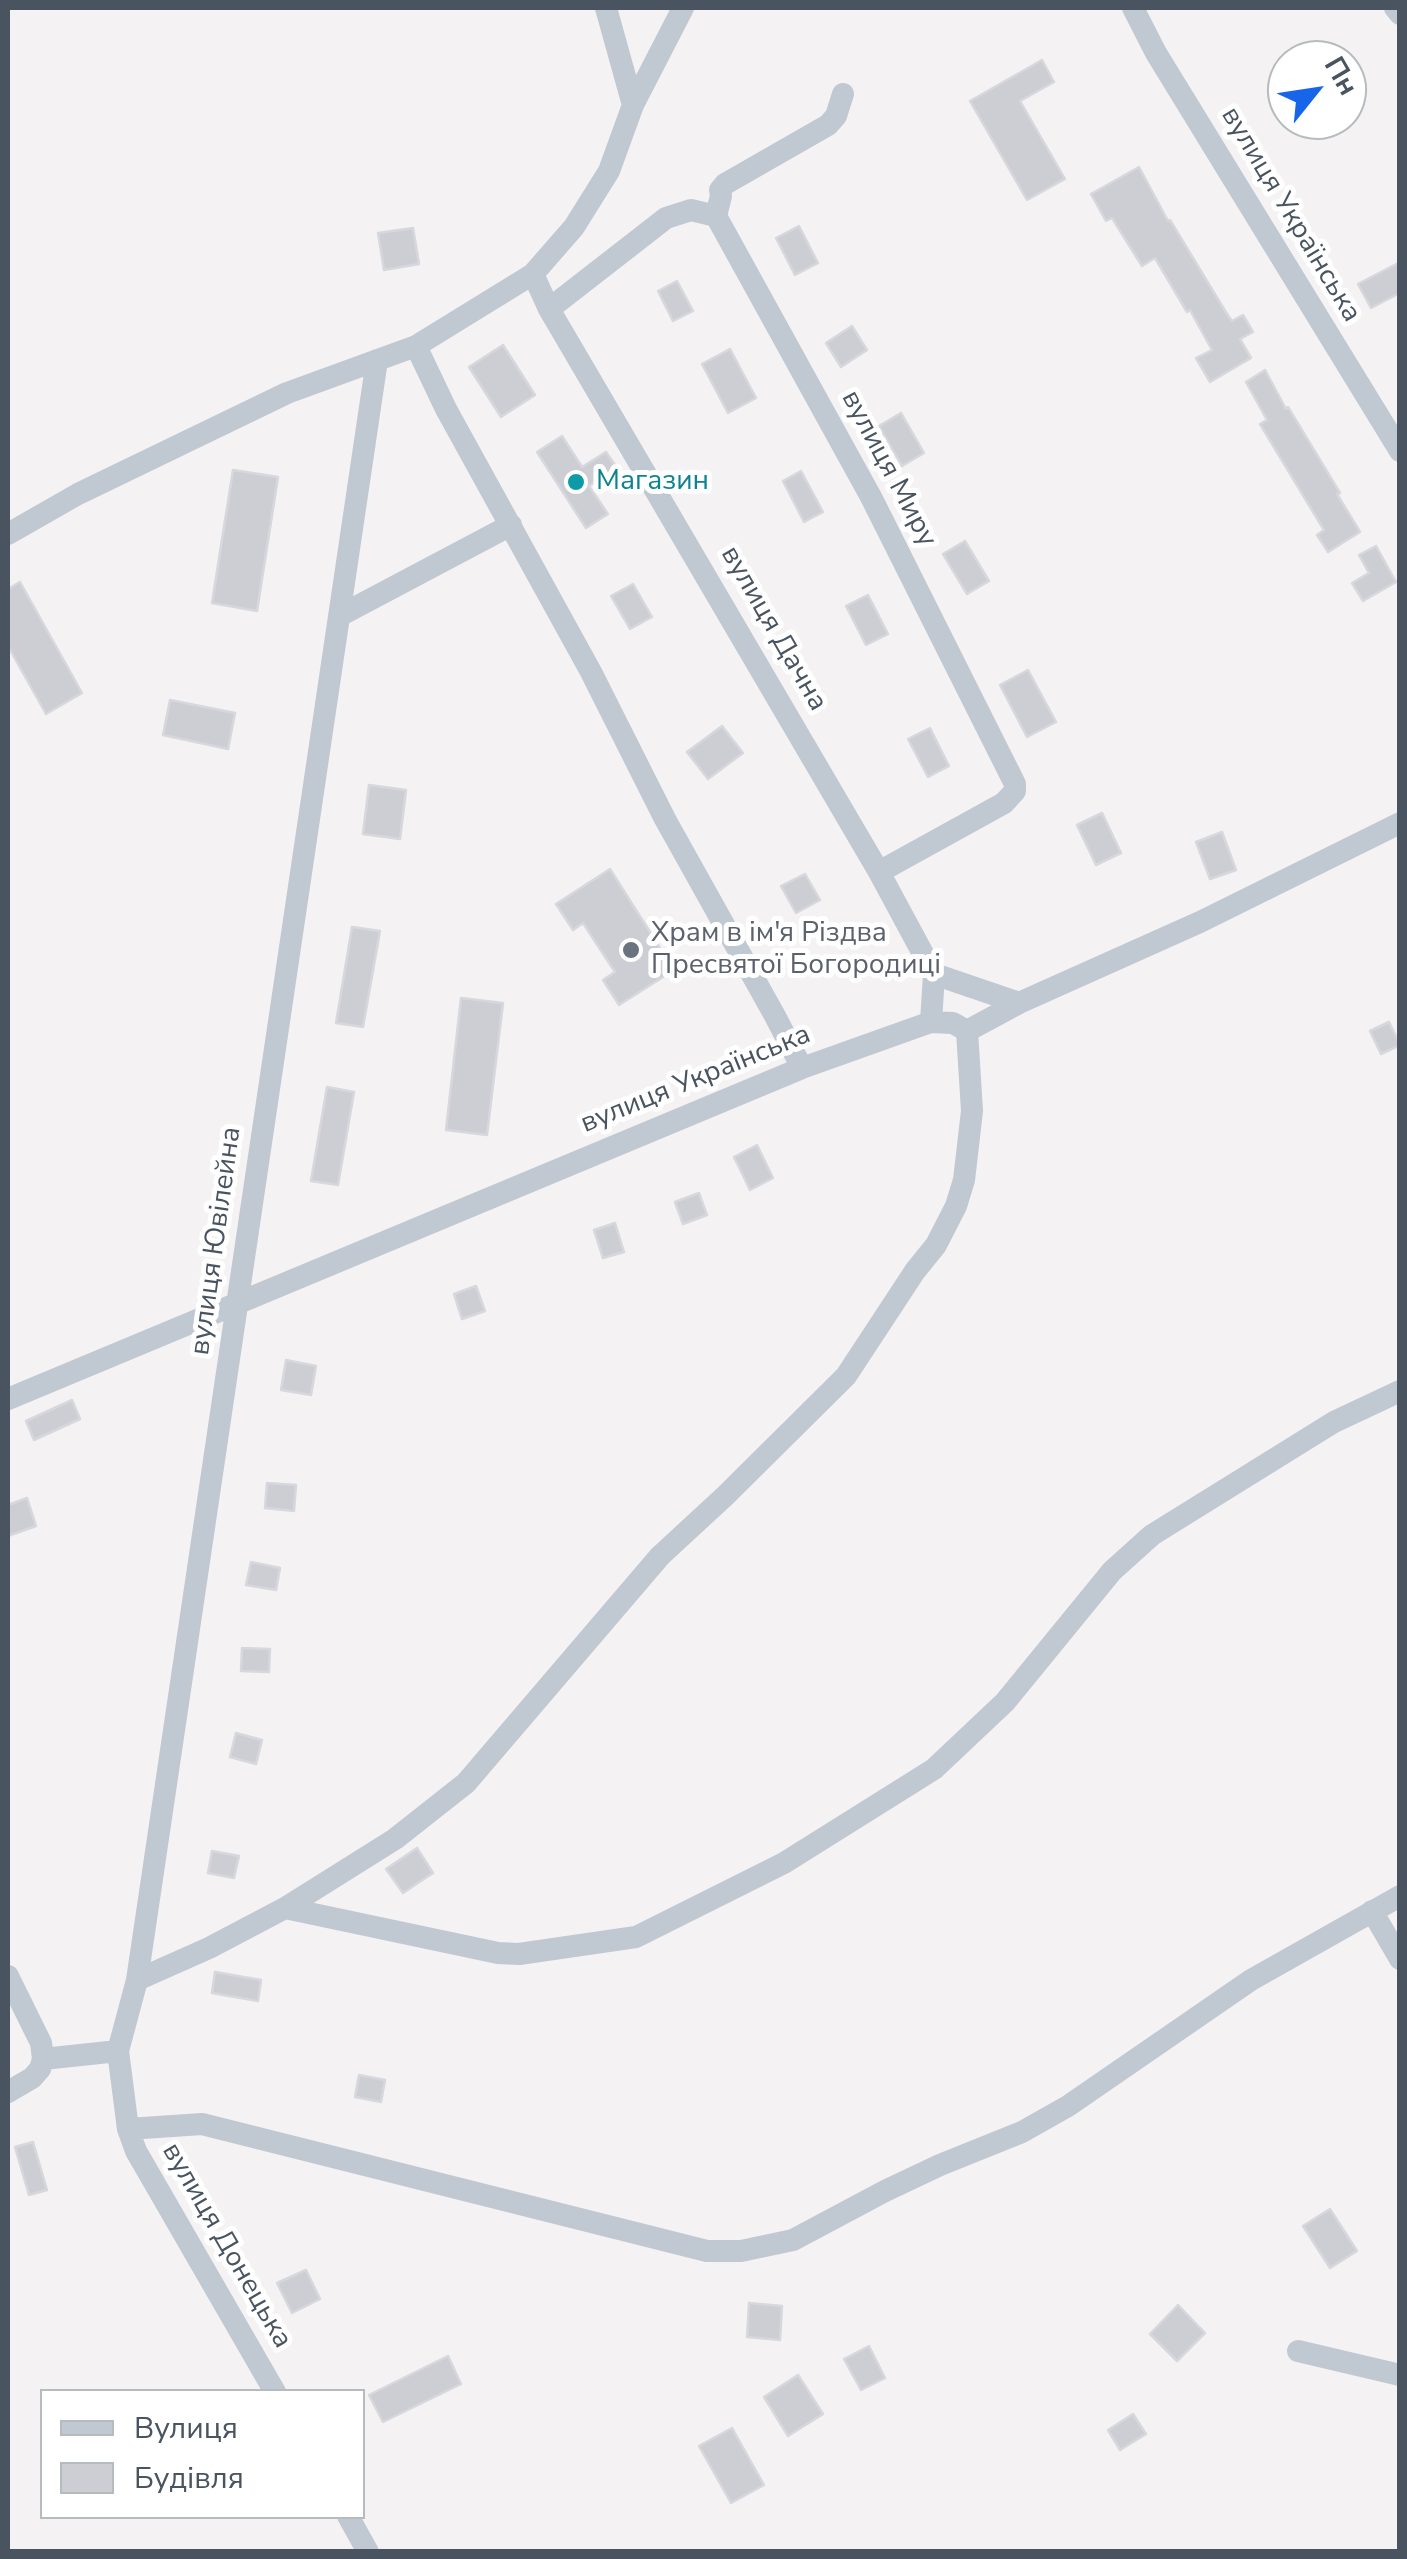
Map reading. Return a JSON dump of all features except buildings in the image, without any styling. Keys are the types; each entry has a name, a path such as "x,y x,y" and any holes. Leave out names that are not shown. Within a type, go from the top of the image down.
{"street":[{"path":"606,8 633,105"},
{"path":"8,534 78,494 226,422 287,394 416,346 533,274 574,227 609,171 633,105 683,8"},
{"name":"вулиця Українська","path":"1133,8 1156,53 1400,452"},
{"path":"549,309 666,218 690,210 716,216 720,190 725,184 828,125 836,116 843,94"},
{"name":"вулиця Миру","path":"716,216 871,497 1014,784 1015,791 1004,803 879,872"},
{"name":"вулиця Дачна","path":"533,274 549,309 879,872 934,974"},
{"path":"416,346 591,672 664,819 802,1068"},
{"name":"вулиця Ювілейна","path":"128,2129 118,2050 137,1980 378,360"},
{"path":"340,615 511,525"},
{"path":"966,1031 1400,823"},
{"path":"137,1980 285,1908 395,1839 466,1783 660,1556 846,1376 936,1245 964,1180 972,1111 966,1031 954,1022 930,1022 934,974 1019,1003"},
{"name":"вулиця Українська","path":"8,1399 802,1068 930,1022"},
{"path":"285,1908 498,1953 519,1954 636,1937 784,1863 934,1769 1005,1702 1112,1571 1152,1535 1334,1422 1400,1391"},
{"path":"128,2129 202,2124 707,2251 741,2251 794,2240 885,2191 1022,2132 1068,2106 1250,1980 1400,1896"},
{"path":"1372,1911 1400,1959"},
{"path":"8,1976 40,2042 43,2060 32,2078 8,2092"},
{"path":"43,2060 118,2050"},
{"name":"вулиця Донецька","path":"128,2129 136,2151 273,2389"},
{"path":"1298,2351 1400,2375"},
{"path":"350,2519 368,2552"}],"place":[{"name":"Магазин","path":"576,482"},
{"name":"Храм в ім'я Різдва Пресвятої Богородиці","path":"631,950"}]}
